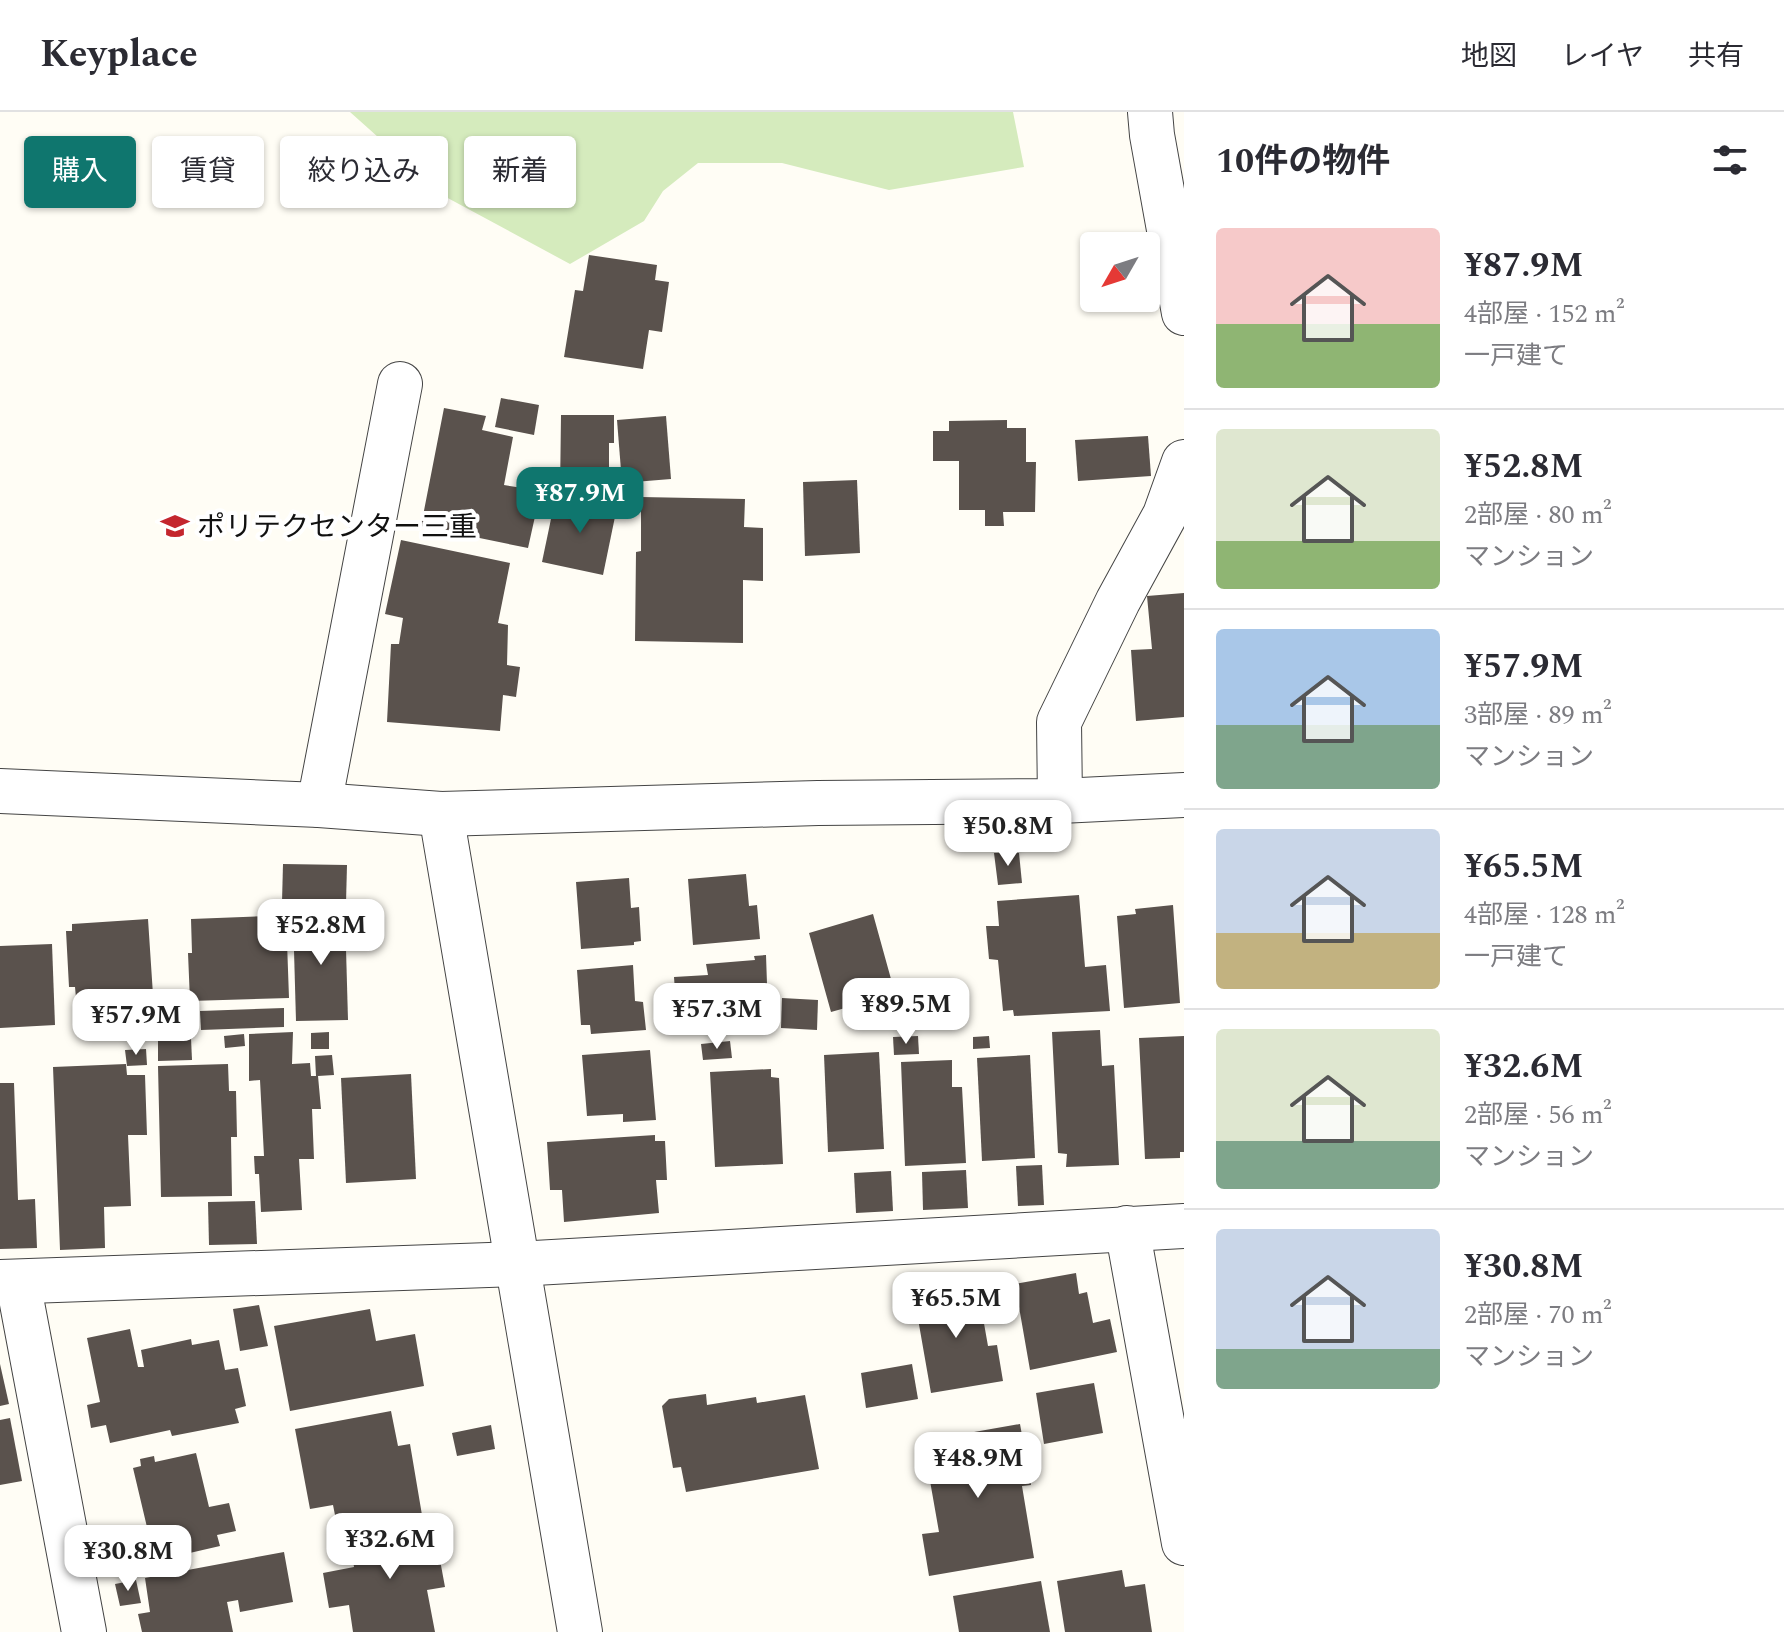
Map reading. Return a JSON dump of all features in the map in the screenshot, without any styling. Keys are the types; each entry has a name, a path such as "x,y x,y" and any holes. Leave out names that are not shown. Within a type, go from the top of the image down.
{"street":[{"path":"1150,112 1184,313"},
{"path":"319,805 400,384"},
{"path":"1060,801 1059,722 1118,601 1165,515 1184,462"},
{"path":"0,791 319,805 441,814 818,803 1060,801 1184,795"},
{"path":"441,814 580,1632"},
{"path":"84,1632 9,1282 517,1264 1184,1226"},
{"path":"1127,1228 1184,1543"}],"green space":[{"path":"350,112 1013,112 1024,167 889,190 782,163 698,163 663,191 644,221 570,264 466,208 576,208 576,136 464,136 464,207 448,198 448,136 377,136"}],"building":[{"path":"589,255 657,265 655,280 669,282 662,332 649,330 643,369 564,357 575,290 583,291"},
{"path":"501,398 539,405 534,435 495,427"},
{"path":"444,408 486,416 482,430 513,437 504,485 529,489 526,502 538,503 528,548 421,526"},
{"path":"561,415 614,415 614,443 609,443 609,492 560,492"},
{"path":"666,416 671,479 622,483 617,420"},
{"path":"1007,420 1007,428 1026,428 1026,462 1036,462 1035,512 1003,512 1004,526 985,526 985,510 959,510 959,461 933,461 933,431 949,431 949,421"},
{"path":"1148,436 1151,476 1078,481 1075,440"},
{"path":"857,480 860,553 805,556 803,482"},
{"path":"556,495 617,507 603,575 542,562"},
{"path":"641,497 745,499 744,527 763,528 763,581 743,580 743,643 635,641 636,552 641,551"},
{"path":"401,540 510,563 498,623 508,625 507,665 520,667 516,697 503,695 500,731 387,722 391,644 399,644 403,618 385,614"},
{"path":"1184,593 1184,717 1136,721 1131,650 1152,649 1147,596"},
{"path":"994,853 1019,853 1022,883 998,885"},
{"path":"283,864 347,865 346,903 282,902"},
{"path":"746,874 749,906 757,905 760,939 693,945 688,879"},
{"path":"629,878 631,908 639,907 641,941 634,942 634,945 581,949 576,882"},
{"path":"1079,895 1085,967 1106,965 1110,1011 1014,1016 1013,1010 1003,1011 998,960 989,959 986,926 999,926 997,901"},
{"path":"1173,905 1180,1003 1124,1008 1117,916 1136,914 1135,909"},
{"path":"345,913 348,1020 296,1021 293,915"},
{"path":"873,914 891,979 858,988 863,1003 831,1012 809,933"},
{"path":"268,916 268,943 287,942 289,998 190,1001 188,953 192,953 191,919"},
{"path":"148,919 155,1025 79,1030 75,987 69,987 66,931 72,931 72,924"},
{"path":"52,944 55,1025 0,1028 0,946"},
{"path":"766,955 767,984 756,986 757,996 749,996 752,1024 696,1028 696,1018 677,1020 674,977 708,975 706,964 755,960 754,956"},
{"path":"633,965 635,1001 643,1002 646,1030 591,1034 590,1025 581,1025 577,970"},
{"path":"782,998 818,1000 817,1030 781,1028"},
{"path":"284,1008 284,1027 201,1030 200,1011"},
{"path":"1100,1030 1102,1066 1114,1065 1119,1165 1066,1167 1067,1154 1058,1153 1052,1032"},
{"path":"293,1032 292,1064 310,1063 311,1076 316,1076 315,1056 332,1055 334,1075 318,1076 321,1109 312,1109 314,1159 299,1159 302,1210 261,1212 259,1174 255,1174 254,1156 264,1156 260,1080 249,1081 249,1034"},
{"path":"329,1032 329,1049 311,1049 311,1033"},
{"path":"244,1034 245,1046 225,1048 224,1036"},
{"path":"918,1036 919,1054 894,1055 893,1037"},
{"path":"989,1036 990,1048 973,1049 973,1037"},
{"path":"1184,1036 1184,1152 1180,1152 1180,1158 1145,1159 1139,1038"},
{"path":"158,1038 191,1038 192,1060 158,1061"},
{"path":"730,1041 732,1058 703,1060 701,1044"},
{"path":"146,1049 147,1065 127,1066 125,1050"},
{"path":"650,1050 656,1120 623,1122 623,1114 587,1116 582,1055"},
{"path":"879,1052 884,1149 828,1152 824,1055"},
{"path":"1030,1055 1035,1158 982,1161 977,1058"},
{"path":"952,1060 952,1087 962,1087 966,1163 905,1166 901,1062"},
{"path":"126,1064 127,1075 145,1075 147,1135 128,1135 131,1206 104,1207 105,1248 60,1250 53,1067"},
{"path":"228,1064 229,1091 236,1091 237,1137 231,1137 232,1196 161,1197 158,1066"},
{"path":"771,1069 771,1077 779,1078 783,1164 715,1167 710,1072"},
{"path":"411,1074 416,1179 346,1183 341,1078"},
{"path":"0,1083 14,1083 18,1200 35,1199 37,1248 0,1249"},
{"path":"655,1135 655,1141 665,1141 667,1180 656,1180 659,1213 564,1222 562,1190 550,1190 547,1142"},
{"path":"1042,1165 1044,1205 1018,1206 1016,1166"},
{"path":"966,1170 968,1208 923,1210 922,1172"},
{"path":"891,1171 893,1211 856,1213 854,1173"},
{"path":"255,1201 257,1244 209,1245 208,1202"},
{"path":"1076,1273 1079,1294 1087,1292 1093,1323 1110,1319 1117,1352 1030,1370 1015,1284"},
{"path":"977,1284 988,1346 997,1345 1003,1381 931,1393 914,1296"},
{"path":"259,1305 268,1346 240,1351 233,1309"},
{"path":"370,1309 376,1341 415,1334 424,1386 290,1411 274,1326"},
{"path":"130,1329 138,1367 144,1367 141,1350 191,1339 192,1345 219,1340 225,1370 238,1368 246,1406 235,1409 239,1423 172,1436 170,1430 110,1443 106,1425 91,1428 87,1405 100,1402 87,1338"},
{"path":"0,1364 9,1404 0,1406"},
{"path":"912,1364 918,1399 866,1408 861,1373"},
{"path":"1094,1383 1103,1433 1044,1444 1036,1393"},
{"path":"706,1394 707,1405 756,1397 757,1403 805,1395 819,1469 686,1492 681,1467 673,1468 662,1406 669,1399"},
{"path":"391,1411 398,1446 410,1444 422,1515 338,1530 333,1505 310,1509 295,1429"},
{"path":"10,1418 22,1481 0,1485 0,1420"},
{"path":"1020,1424 1031,1485 1022,1486 1034,1558 929,1576 922,1534 939,1532 923,1441"},
{"path":"491,1425 495,1449 457,1456 452,1433"},
{"path":"196,1453 209,1507 229,1503 236,1531 217,1535 220,1546 155,1561 133,1468 141,1466 140,1459 154,1456 155,1462"},
{"path":"434,1525 436,1533 441,1532 446,1560 440,1560 445,1587 427,1590 435,1632 353,1632 349,1605 329,1608 323,1573 354,1567 350,1541"},
{"path":"284,1552 293,1602 240,1612 238,1600 227,1602 233,1632 142,1632 138,1614 150,1612 145,1578"},
{"path":"1122,1570 1125,1587 1145,1584 1152,1632 1065,1632 1057,1581"},
{"path":"136,1580 141,1603 120,1606 115,1584"},
{"path":"1041,1581 1050,1632 959,1632 953,1596"}],"place":[{"name":"ポリテクセンター三重","path":"175,526"}]}
